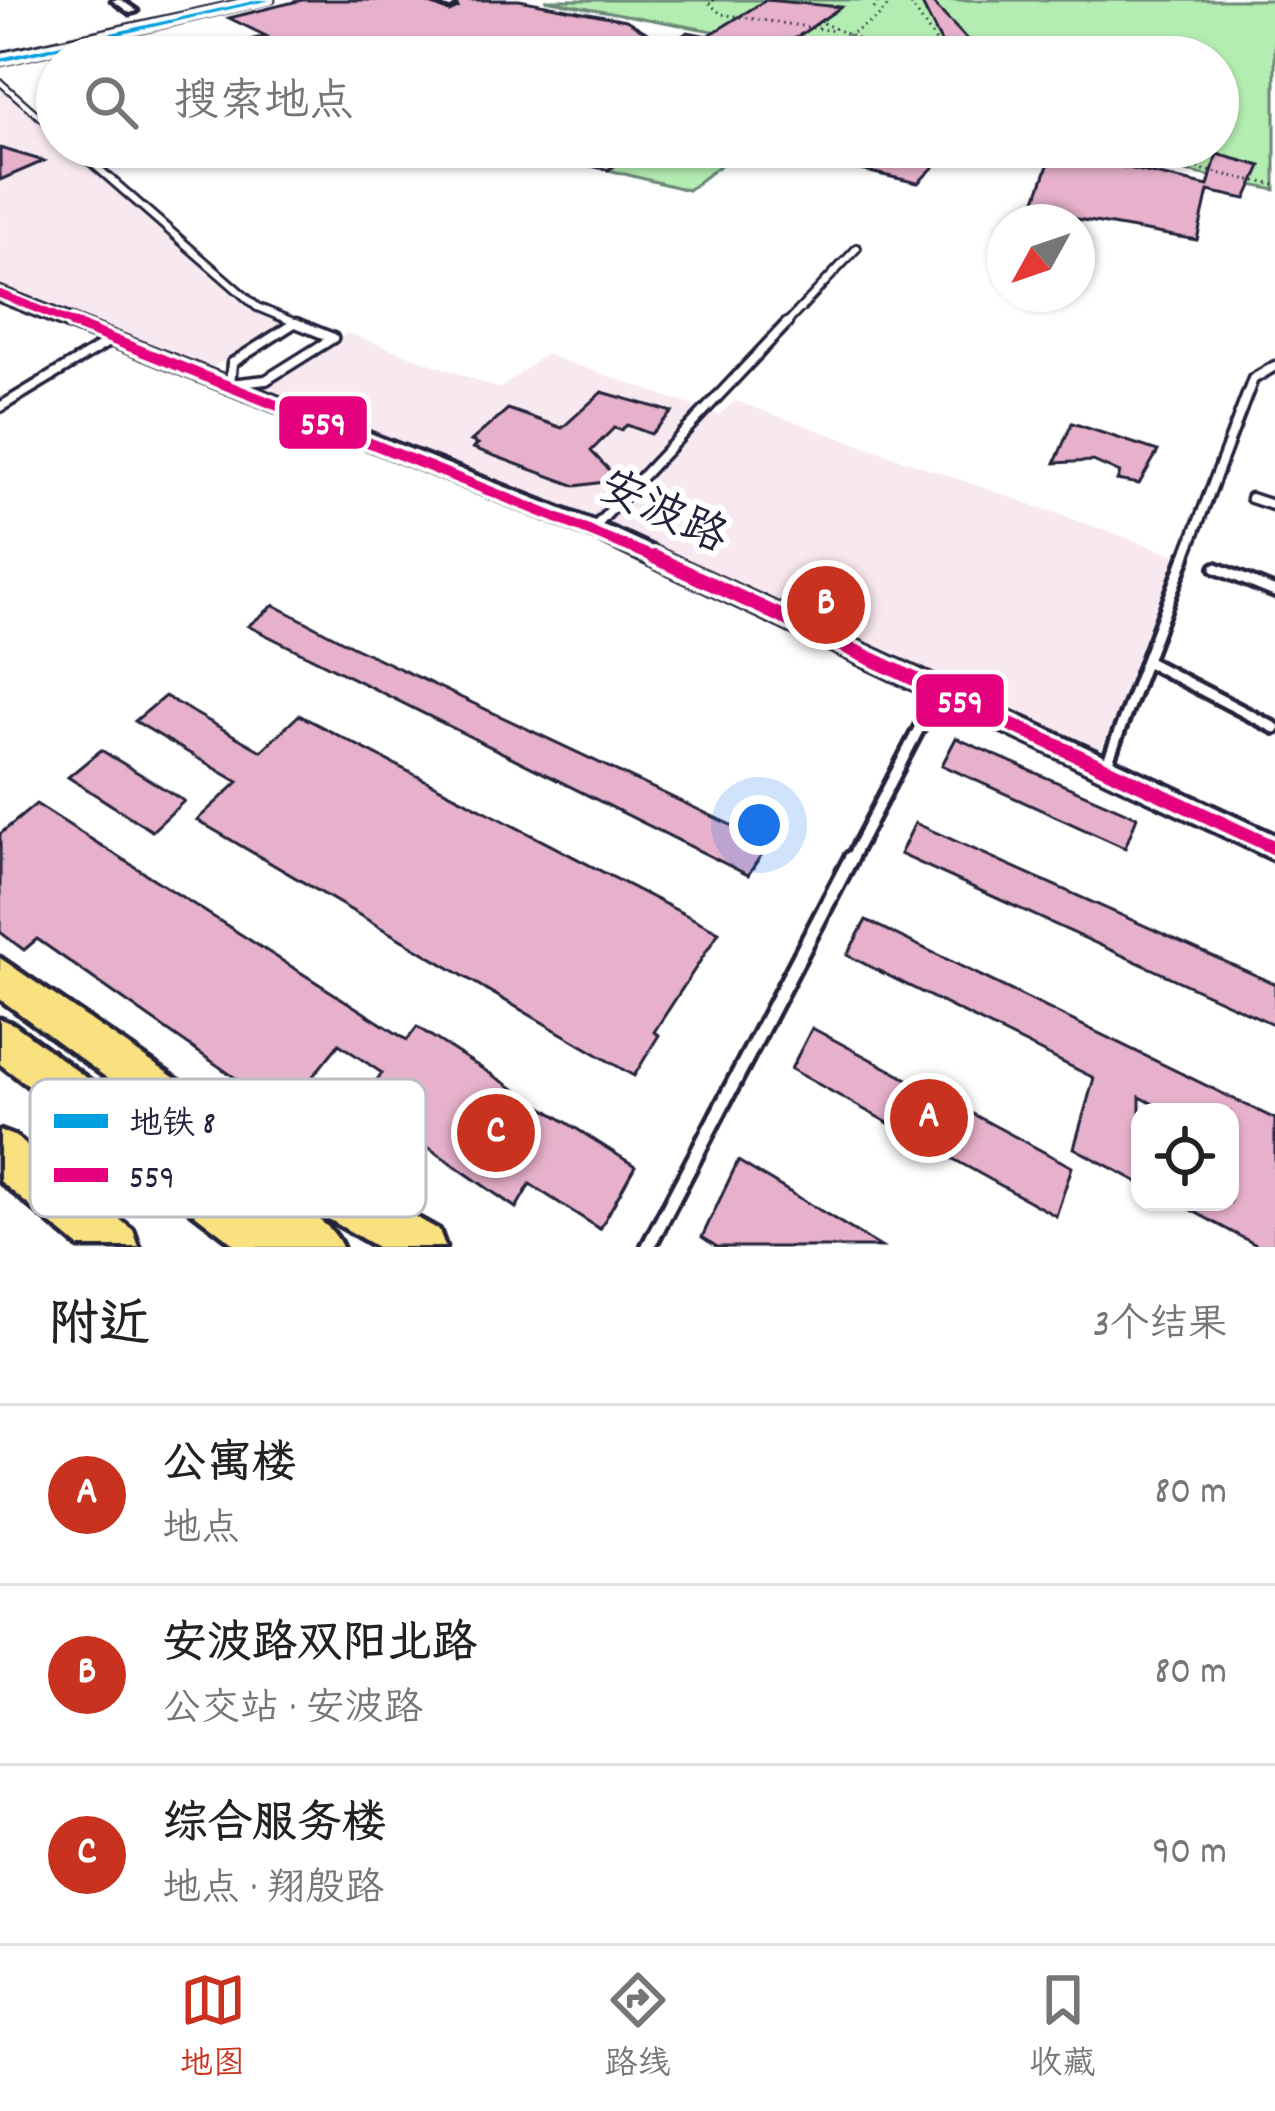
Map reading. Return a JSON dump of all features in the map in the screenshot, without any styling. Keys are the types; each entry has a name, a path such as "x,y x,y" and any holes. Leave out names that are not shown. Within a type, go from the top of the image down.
{"main road":[{"path":"90,36 244,0"},
{"path":"98,36 266,0"},
{"path":"0,57 36,49"},
{"path":"0,57 36,49"},
{"path":"0,976 143,1079"},
{"path":"0,1039 53,1079"},
{"path":"0,1153 30,1177"},
{"path":"79,1217 116,1247"},
{"path":"237,1217 277,1247"},
{"path":"267,1217 320,1247"},
{"path":"369,1217 422,1247"}],"street":[{"path":"116,0 133,11"},
{"path":"431,0 450,6"},
{"name":"安波路","path":"0,294 593,529 1275,848"}],"lane":[{"path":"0,82 36,114"},
{"path":"98,168 257,308 333,338 266,380 230,384 232,363 292,324"},
{"path":"593,529 857,248"},
{"path":"0,407 113,338"},
{"path":"1105,769 1253,380 1275,366"},
{"path":"1251,498 1275,506"},
{"path":"1216,568 1275,592"},
{"path":"1146,661 1275,728"},
{"path":"647,1247 938,692"}],"path":[{"path":"714,0 709,3 722,14 834,31"},
{"path":"874,9 878,0"},
{"path":"853,36 888,10 891,0"},
{"path":"908,0 932,36"},
{"path":"823,23 845,36"},
{"path":"1197,168 1275,185"}],"shaded area":[{"path":"0,89 36,120 36,168 91,168 250,310 284,324 212,368 0,285"},
{"path":"347,333 500,389 545,354 719,415 735,401 1184,558 1099,754 601,525 265,388"}],"green space":[{"path":"545,0 1275,0 1275,190 1171,168 1239,168 1239,36 739,36"},
{"path":"612,168 717,168 688,190"}],"building":[{"path":"302,0 423,0 449,12 458,8 451,0 519,0 626,20 652,36 266,36 229,18"},
{"path":"766,0 841,7 799,36 708,36"},
{"path":"920,0 930,0 964,36 938,36"},
{"path":"0,148 36,159 36,164 0,180"},
{"path":"1239,160 1261,166 1246,199 1208,191 1197,240 1095,222 1095,204 1034,204 1047,168 1128,168 1208,186 1213,168 1239,168"},
{"path":"853,168 933,168 918,183"},
{"path":"602,392 672,412 651,434 627,425 614,428 591,451 613,474 604,482 576,486 473,448 478,444 471,441 508,409 562,428"},
{"path":"1072,423 1158,451 1139,484 1117,480 1120,473 1093,461 1055,463"},
{"path":"274,605 769,843 748,875 248,626"},
{"path":"165,696 261,751 299,715 719,932 654,1032 659,1035 634,1076 197,820 238,782 135,721"},
{"path":"956,738 1137,817 1125,848 942,765"},
{"path":"101,750 184,801 152,831 68,777"},
{"path":"36,804 407,1040 417,1027 635,1166 600,1229 530,1184 516,1208 426,1146 426,1079 378,1079 382,1073 339,1044 311,1079 237,1079 37,939 24,950 0,932 0,834"},
{"path":"915,823 1275,984 1275,1025 900,854"},
{"path":"866,920 1275,1119 1275,1247 1260,1247 1193,1211 1239,1211 1239,1103 1152,1103 1140,1097 1140,1103 1131,1103 1131,1178 1074,1148 1094,1078 847,955"},
{"path":"812,1028 1072,1167 1056,1216 791,1069"},
{"path":"738,1161 881,1247 717,1247 702,1237"}],"metro line":[{"name":"8","path":"107,36 267,0"},
{"name":"8","path":"0,60 36,52"}],"transit line":[{"name":"559","path":"0,294 607,535 1275,848"}],"place":[{"name":"安波路双阳北路","path":"826,605"},
{"name":"公寓楼","path":"929,1118"},
{"name":"综合服务楼","path":"496,1133"}]}
